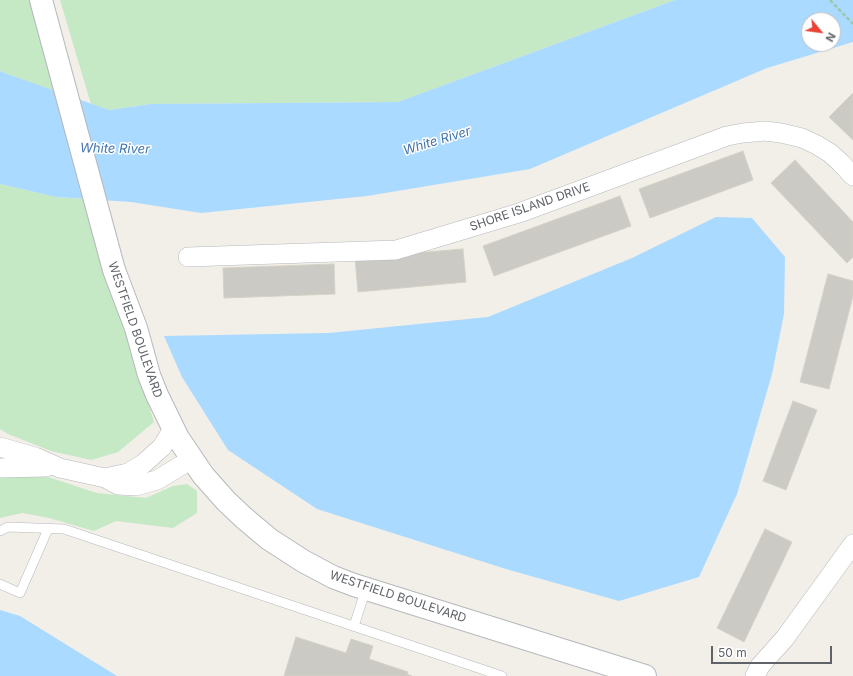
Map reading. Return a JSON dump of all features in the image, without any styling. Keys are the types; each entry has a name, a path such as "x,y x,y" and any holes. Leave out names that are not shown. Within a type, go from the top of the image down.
{"street":[{"name":"WESTFIELD BOULEVARD","path":"41,0 114,270 136,328 149,375 174,429 192,459 203,475 226,501 269,539 285,550 319,570 344,581 645,676"},
{"name":"SHORE ISLAND DRIVE","path":"188,257 396,250 411,247 519,213 727,136 758,131 788,134 810,142 836,158 853,176"},
{"path":"111,482 143,464 162,447 174,429"},
{"path":"0,447 35,457 60,468 111,482 136,486 156,480 192,459"},
{"path":"0,468 31,466 60,468"},
{"path":"755,676 760,666 785,638 853,544"}],"lane":[{"path":"0,530 8,527 64,530 502,676"},
{"path":"0,584 20,593 48,529"},
{"path":"354,626 366,589"}],"path":[{"path":"830,0 853,24"}],"green space":[{"path":"0,0 29,0 55,91 0,70"},
{"path":"60,0 675,0 398,102 151,104 109,110 91,104"},
{"path":"0,184 56,197 85,199 154,422 118,452 91,460 51,451 8,434 0,429"},
{"path":"12,475 42,475 97,493 146,498 173,486 187,484 197,491 197,513 173,528 116,521 94,531 49,518 22,513 0,518 0,478"}],"water":[{"name":"White River","path":"675,0 853,0 853,42 841,46 841,12 801,12 801,52 820,52 767,68 530,169 367,196 201,213 131,202 56,197 0,184 0,70 109,110 151,104 398,102"},
{"path":"716,217 752,218 785,257 784,314 772,374 737,494 699,577 619,601 506,569 317,509 228,450 182,377 164,336 329,333 488,317 632,258"},
{"path":"0,610 20,616 117,676 0,676"}],"building":[{"path":"853,94 853,140 829,117"},
{"path":"743,151 753,180 650,218 639,189"},
{"path":"795,160 853,222 853,257 847,263 771,183"},
{"path":"620,196 631,226 494,276 483,246"},
{"path":"463,249 466,282 358,292 355,258"},
{"path":"334,264 335,294 224,298 223,268"},
{"path":"828,274 853,281 853,296 829,389 800,382"},
{"path":"793,401 817,410 786,490 763,481"},
{"path":"765,529 792,542 744,642 717,628"},
{"path":"296,637 346,653 351,639 373,646 369,659 408,672 407,674 412,676 284,676"}]}
